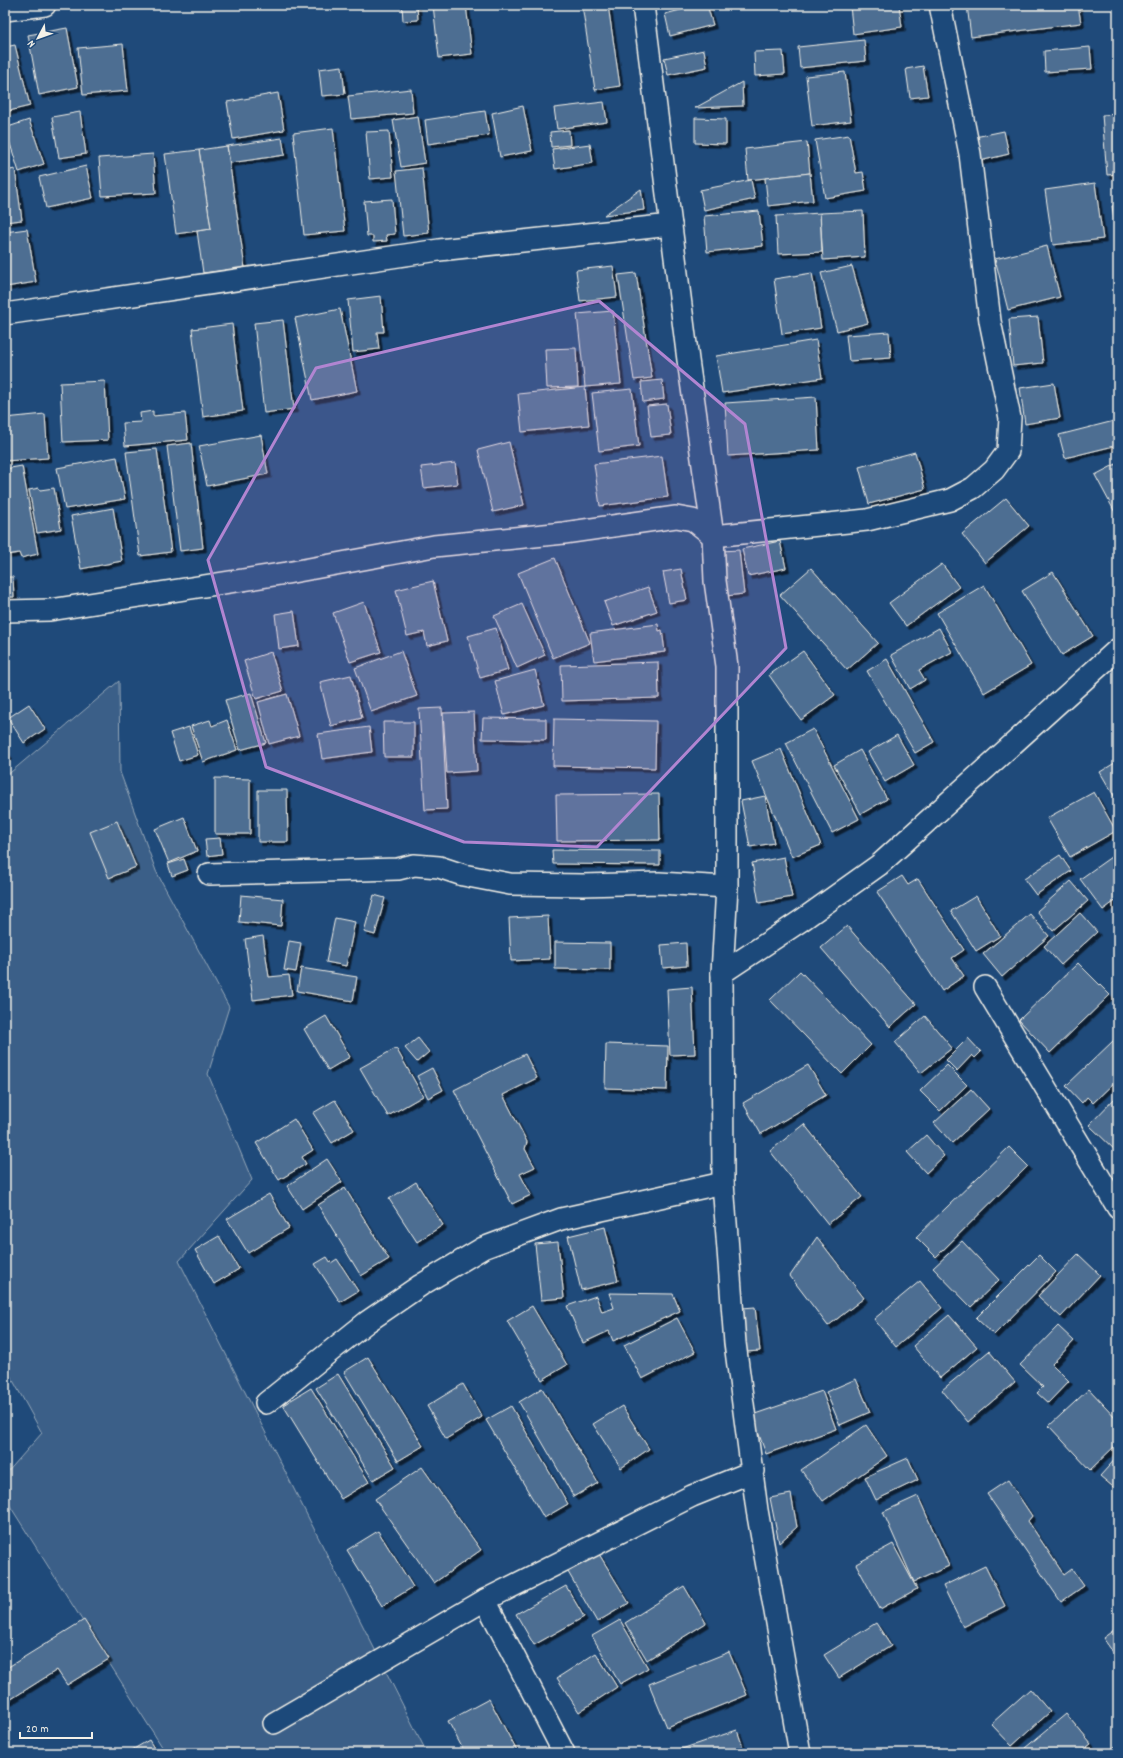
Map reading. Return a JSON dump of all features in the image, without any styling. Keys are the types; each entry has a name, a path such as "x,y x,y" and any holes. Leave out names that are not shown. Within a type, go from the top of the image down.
{"street":[{"path":"5,10 45,5"},
{"path":"643,5 713,536 715,581 727,666 727,887 722,974 723,1183 735,1343 754,1471 757,1510 800,1753"},
{"path":"5,611 50,610 287,573 434,546 564,533 676,517 693,520 713,536 867,520 950,500 973,488 994,470 1008,451 1010,418 990,321 970,154 940,5"},
{"path":"5,314 439,250 672,225"},
{"path":"722,974 802,920 879,864 1118,649"},
{"path":"209,874 398,869 414,865 439,867 463,875 510,884 583,885 659,883 727,887"},
{"path":"985,987 1118,1208"},
{"path":"266,1403 367,1322 421,1286 483,1248 561,1219 723,1183"},
{"path":"274,1723 485,1600 692,1496 754,1471"},
{"path":"485,1600 564,1753"}],"highlighted area":[{"path":"599,301 745,424 786,648 597,847 464,842 266,767 208,560 316,368"}],"shaded area":[{"path":"119,681 120,772 156,871 229,1007 208,1074 252,1180 179,1261 427,1753 166,1753 5,1498 5,1475 42,1433 5,1366 5,777"}],"building":[{"path":"402,5 417,5 418,20 403,21"},
{"path":"433,5 466,5 472,54 439,58"},
{"path":"582,5 608,5 620,86 595,90"},
{"path":"700,5 707,5 713,25 670,36 665,14"},
{"path":"899,5 902,27 853,34 850,6"},
{"path":"967,5 1078,5 1081,23 971,37"},
{"path":"67,28 78,87 39,95 28,35"},
{"path":"864,40 866,61 800,68 798,47"},
{"path":"123,44 128,91 83,95 78,48"},
{"path":"15,45 30,106 5,112 5,47"},
{"path":"1090,47 1092,69 1045,72 1044,51"},
{"path":"704,50 707,67 668,75 664,58"},
{"path":"783,51 785,74 755,76 754,52"},
{"path":"342,66 345,94 322,96 319,69"},
{"path":"923,66 928,96 910,98 906,69"},
{"path":"845,72 851,121 812,126 806,76"},
{"path":"742,82 743,106 695,108"},
{"path":"411,89 413,113 351,119 348,96"},
{"path":"278,93 284,130 233,139 227,102"},
{"path":"604,102 607,122 557,129 554,108"},
{"path":"523,106 532,151 500,157 492,113"},
{"path":"485,111 489,135 428,144 425,120"},
{"path":"80,112 86,154 59,158 52,117"},
{"path":"1118,114 1118,174 1107,175 1102,115"},
{"path":"418,116 425,163 401,167 393,120"},
{"path":"695,118 726,119 726,144 695,143"},
{"path":"29,120 44,164 19,172 5,128"},
{"path":"333,128 345,231 304,235 293,133"},
{"path":"569,130 570,145 551,147 550,132"},
{"path":"389,131 393,177 370,179 366,132"},
{"path":"1004,131 1009,154 980,161 975,137"},
{"path":"849,135 856,173 863,172 866,191 825,198 815,140"},
{"path":"282,138 285,155 230,163 227,146"},
{"path":"807,142 810,173 748,180 745,149"},
{"path":"590,144 593,163 555,169 552,149"},
{"path":"227,146 245,268 203,273 197,231 211,229 199,150"},
{"path":"199,150 211,229 176,234 165,154"},
{"path":"153,154 156,193 102,196 99,158"},
{"path":"86,166 93,198 46,208 39,177"},
{"path":"422,168 429,233 403,236 396,171"},
{"path":"15,169 22,220 5,222 5,171"},
{"path":"810,173 813,201 768,206 765,178"},
{"path":"751,180 755,199 704,210 700,190"},
{"path":"1095,183 1103,239 1053,245 1045,190"},
{"path":"641,189 644,210 604,215"},
{"path":"392,199 395,234 386,235 387,241 373,242 373,236 367,236 364,201"},
{"path":"1118,205 1118,239 1117,239 1112,206"},
{"path":"759,211 763,246 707,252 704,216"},
{"path":"863,211 865,257 823,260 820,213"},
{"path":"820,213 822,252 778,254 776,216"},
{"path":"27,229 36,282 6,287 5,232"},
{"path":"1047,246 1060,297 1008,310 995,259"},
{"path":"613,266 617,297 580,301 576,270"},
{"path":"852,266 868,323 837,331 821,273"},
{"path":"636,273 652,378 634,380 618,275"},
{"path":"812,273 821,328 782,334 774,279"},
{"path":"381,296 384,332 377,332 379,349 353,352 348,300"},
{"path":"340,309 357,391 312,400 295,318"},
{"path":"613,311 621,384 585,387 577,314"},
{"path":"1038,317 1043,363 1013,366 1009,319"},
{"path":"283,320 294,409 264,413 254,323"},
{"path":"232,324 243,411 203,417 192,329"},
{"path":"889,332 891,358 849,361 846,335"},
{"path":"816,340 822,378 722,393 716,356"},
{"path":"576,348 578,387 547,388 545,349"},
{"path":"662,380 664,399 643,402 641,382"},
{"path":"105,381 108,440 63,442 60,383"},
{"path":"1054,383 1060,418 1025,424 1020,388"},
{"path":"585,387 589,425 522,432 518,394"},
{"path":"632,389 639,446 599,451 592,393"},
{"path":"816,397 819,450 728,456 725,403"},
{"path":"667,404 671,435 651,437 647,406"},
{"path":"153,411 153,416 185,413 188,440 125,446 123,423 141,422 140,413"},
{"path":"45,414 48,458 5,461 5,418"},
{"path":"1118,420 1118,445 1065,458 1059,435"},
{"path":"261,435 268,474 207,486 199,446"},
{"path":"509,442 524,505 493,512 478,450"},
{"path":"191,443 203,548 180,551 167,446"},
{"path":"157,449 171,552 140,556 126,452"},
{"path":"915,452 925,489 869,504 859,467"},
{"path":"662,456 668,497 600,506 594,464"},
{"path":"117,457 125,499 65,509 57,468"},
{"path":"455,463 458,484 424,488 421,467"},
{"path":"1118,463 1118,518 1095,475"},
{"path":"22,466 38,554 21,558 19,553 7,555 5,547 5,469"},
{"path":"39,488 40,490 54,488 61,529 37,533 29,490"},
{"path":"1006,498 1029,526 985,563 962,534"},
{"path":"113,508 122,561 81,569 71,516"},
{"path":"780,541 786,568 748,576 742,549"},
{"path":"739,550 744,594 726,596 721,551"},
{"path":"555,558 590,643 553,658 518,573"},
{"path":"942,564 959,587 906,626 889,603"},
{"path":"811,568 878,643 847,670 780,595"},
{"path":"681,569 687,600 669,603 663,572"},
{"path":"1053,572 1093,636 1062,655 1022,591"},
{"path":"5,577 13,577 14,597 5,597"},
{"path":"433,581 447,641 427,646 424,632 407,636 396,590"},
{"path":"984,585 1031,665 984,693 937,613"},
{"path":"648,587 657,611 613,626 604,602"},
{"path":"364,602 381,652 350,662 333,613"},
{"path":"522,604 545,655 517,668 494,616"},
{"path":"294,611 299,646 279,649 275,614"},
{"path":"658,624 659,631 662,630 665,652 594,661 590,633"},
{"path":"496,628 508,670 480,678 468,636"},
{"path":"939,628 952,652 919,670 925,680 910,689 891,655"},
{"path":"401,651 417,696 371,712 355,668"},
{"path":"803,651 835,695 801,720 769,675"},
{"path":"271,652 283,691 256,699 244,661"},
{"path":"887,659 934,742 915,753 867,671"},
{"path":"658,662 659,698 562,701 561,665"},
{"path":"535,670 544,705 504,715 495,681"},
{"path":"351,675 362,718 331,726 320,682"},
{"path":"251,693 266,743 240,750 225,700"},
{"path":"287,694 299,736 269,744 258,702"},
{"path":"29,704 45,729 24,743 8,718"},
{"path":"442,708 447,809 425,810 419,709"},
{"path":"474,712 477,771 447,773 443,713"},
{"path":"483,718 546,719 546,740 482,739"},
{"path":"554,719 656,721 655,768 553,766"},
{"path":"210,720 212,726 227,720 237,750 203,762 191,726"},
{"path":"383,722 414,722 414,757 384,757"},
{"path":"189,727 198,755 179,761 170,733"},
{"path":"369,727 372,752 322,759 318,734"},
{"path":"813,729 859,819 832,833 786,743"},
{"path":"897,735 914,765 885,782 868,752"},
{"path":"781,749 821,845 792,857 752,761"},
{"path":"5,750 9,756 5,759"},
{"path":"860,750 887,799 861,814 834,765"},
{"path":"1118,761 1118,803 1100,772"},
{"path":"215,778 250,779 250,834 215,834"},
{"path":"258,790 287,790 288,842 258,842"},
{"path":"1094,792 1116,831 1070,857 1047,818"},
{"path":"659,794 660,840 557,841 556,795"},
{"path":"765,796 774,843 750,847 741,801"},
{"path":"184,817 197,851 169,863 155,829"},
{"path":"117,821 136,867 109,878 90,832"},
{"path":"220,838 222,854 207,856 205,839"},
{"path":"552,850 660,851 660,865 553,864"},
{"path":"1118,852 1118,899 1103,910 1080,879"},
{"path":"1060,855 1071,871 1036,895 1024,879"},
{"path":"784,857 792,897 759,903 752,863"},
{"path":"184,859 188,870 172,876 168,864"},
{"path":"902,876 908,885 918,879 964,950 952,958 964,976 942,991 877,892"},
{"path":"1071,881 1088,901 1053,931 1037,911"},
{"path":"241,895 283,899 281,926 239,922"},
{"path":"374,895 385,898 375,935 364,932"},
{"path":"976,896 1000,936 976,951 951,911"},
{"path":"1080,913 1097,932 1061,965 1044,946"},
{"path":"1030,914 1049,936 1002,977 983,954"},
{"path":"548,916 550,959 511,961 509,918"},
{"path":"335,918 355,922 346,966 326,962"},
{"path":"847,926 916,1004 890,1027 821,948"},
{"path":"263,936 269,977 289,975 292,995 253,1000 245,939"},
{"path":"289,941 301,943 296,972 284,970"},
{"path":"555,942 610,943 610,970 555,969"},
{"path":"686,943 687,966 663,968 661,945"},
{"path":"1078,963 1110,995 1050,1053 1019,1020"},
{"path":"301,968 357,977 353,1001 297,991"},
{"path":"800,971 871,1045 842,1074 770,1000"},
{"path":"692,987 695,1054 670,1055 667,989"},
{"path":"326,1016 350,1057 328,1070 304,1029"},
{"path":"925,1016 952,1048 921,1073 895,1042"},
{"path":"418,1038 429,1052 417,1062 405,1048"},
{"path":"968,1038 981,1052 975,1058 972,1055 957,1071 946,1060"},
{"path":"1114,1040 1118,1045 1118,1079 1093,1103 1087,1097 1082,1103 1066,1086"},
{"path":"606,1044 668,1046 667,1090 605,1088"},
{"path":"396,1048 423,1096 388,1116 360,1068"},
{"path":"525,1054 537,1078 503,1095 527,1142 525,1149 535,1167 520,1174 531,1195 512,1204 454,1090"},
{"path":"808,1065 826,1095 761,1134 743,1103"},
{"path":"947,1065 967,1085 940,1111 920,1091"},
{"path":"432,1068 443,1090 428,1098 417,1076"},
{"path":"971,1089 989,1109 952,1143 934,1123"},
{"path":"1118,1095 1118,1153 1089,1125"},
{"path":"335,1100 354,1130 332,1143 313,1113"},
{"path":"294,1119 313,1150 302,1157 306,1164 279,1180 256,1143"},
{"path":"804,1124 862,1197 828,1224 770,1151"},
{"path":"926,1135 944,1156 926,1173 907,1152"},
{"path":"1009,1147 1028,1166 936,1257 916,1237"},
{"path":"327,1159 342,1182 302,1209 287,1186"},
{"path":"416,1182 443,1225 417,1242 389,1199"},
{"path":"345,1188 389,1259 361,1276 318,1205"},
{"path":"269,1194 289,1228 248,1253 227,1219"},
{"path":"605,1227 618,1281 581,1290 568,1236"},
{"path":"219,1236 239,1269 214,1284 195,1250"},
{"path":"817,1237 864,1298 828,1326 790,1276"},
{"path":"962,1241 999,1280 971,1307 933,1268"},
{"path":"558,1242 564,1298 541,1300 535,1244"},
{"path":"1078,1254 1100,1275 1061,1317 1038,1296"},
{"path":"1039,1255 1056,1272 994,1335 976,1318"},
{"path":"327,1257 331,1263 337,1259 358,1291 340,1302 315,1264"},
{"path":"920,1281 942,1308 896,1347 874,1319"},
{"path":"609,1293 673,1294 680,1311 613,1341 609,1331 583,1343 567,1306 596,1296 602,1312 614,1308"},
{"path":"532,1306 567,1365 542,1380 507,1321"},
{"path":"755,1307 760,1351 746,1352 742,1308"},
{"path":"949,1315 977,1347 940,1378 913,1346"},
{"path":"677,1318 695,1352 642,1379 624,1345"},
{"path":"1058,1326 1074,1341 1052,1364 1069,1381 1048,1403 1037,1393 1043,1387 1020,1365"},
{"path":"989,1351 1015,1382 968,1422 942,1390"},
{"path":"368,1357 423,1446 398,1461 344,1372"},
{"path":"338,1374 395,1467 373,1480 316,1388"},
{"path":"856,1379 870,1412 840,1425 826,1392"},
{"path":"463,1384 482,1417 446,1439 427,1406"},
{"path":"311,1388 369,1482 341,1499 283,1405"},
{"path":"542,1388 598,1483 574,1497 519,1402"},
{"path":"1089,1389 1118,1420 1118,1443 1090,1470 1049,1426"},
{"path":"822,1391 836,1429 766,1454 752,1415"},
{"path":"511,1406 568,1504 544,1518 486,1420"},
{"path":"622,1406 649,1449 621,1468 593,1424"},
{"path":"866,1425 887,1456 823,1501 801,1470"},
{"path":"1118,1456 1118,1491 1100,1476"},
{"path":"908,1458 918,1480 876,1500 865,1477"},
{"path":"422,1467 481,1550 434,1583 375,1499"},
{"path":"1008,1480 1032,1516 1028,1521 1064,1575 1072,1569 1084,1586 1061,1602 987,1494"},
{"path":"791,1494 797,1527 779,1543 770,1498"},
{"path":"918,1496 949,1566 914,1582 883,1512"},
{"path":"378,1531 413,1587 382,1606 347,1550"},
{"path":"893,1544 917,1589 880,1609 856,1564"},
{"path":"599,1554 629,1603 597,1622 568,1572"},
{"path":"985,1566 1005,1606 963,1627 943,1586"},
{"path":"566,1586 584,1617 534,1645 516,1614"},
{"path":"684,1586 706,1623 647,1660 625,1623"},
{"path":"84,1620 109,1659 67,1685 57,1670 5,1703 5,1669"},
{"path":"620,1620 648,1668 620,1684 592,1636"},
{"path":"876,1623 891,1646 839,1678 824,1655"},
{"path":"1118,1627 1118,1659 1103,1638"},
{"path":"729,1652 747,1695 667,1727 649,1684"},
{"path":"596,1653 617,1687 579,1712 557,1678"},
{"path":"1030,1689 1050,1712 1012,1746 991,1724"},
{"path":"489,1699 518,1753 465,1753 448,1721"},
{"path":"1066,1714 1091,1744 1083,1750 1086,1753 1028,1753 1025,1748"},
{"path":"737,1730 745,1753 670,1753"},
{"path":"149,1740 157,1753 127,1753"},
{"path":"1118,1744 1118,1753 1107,1753"}]}
